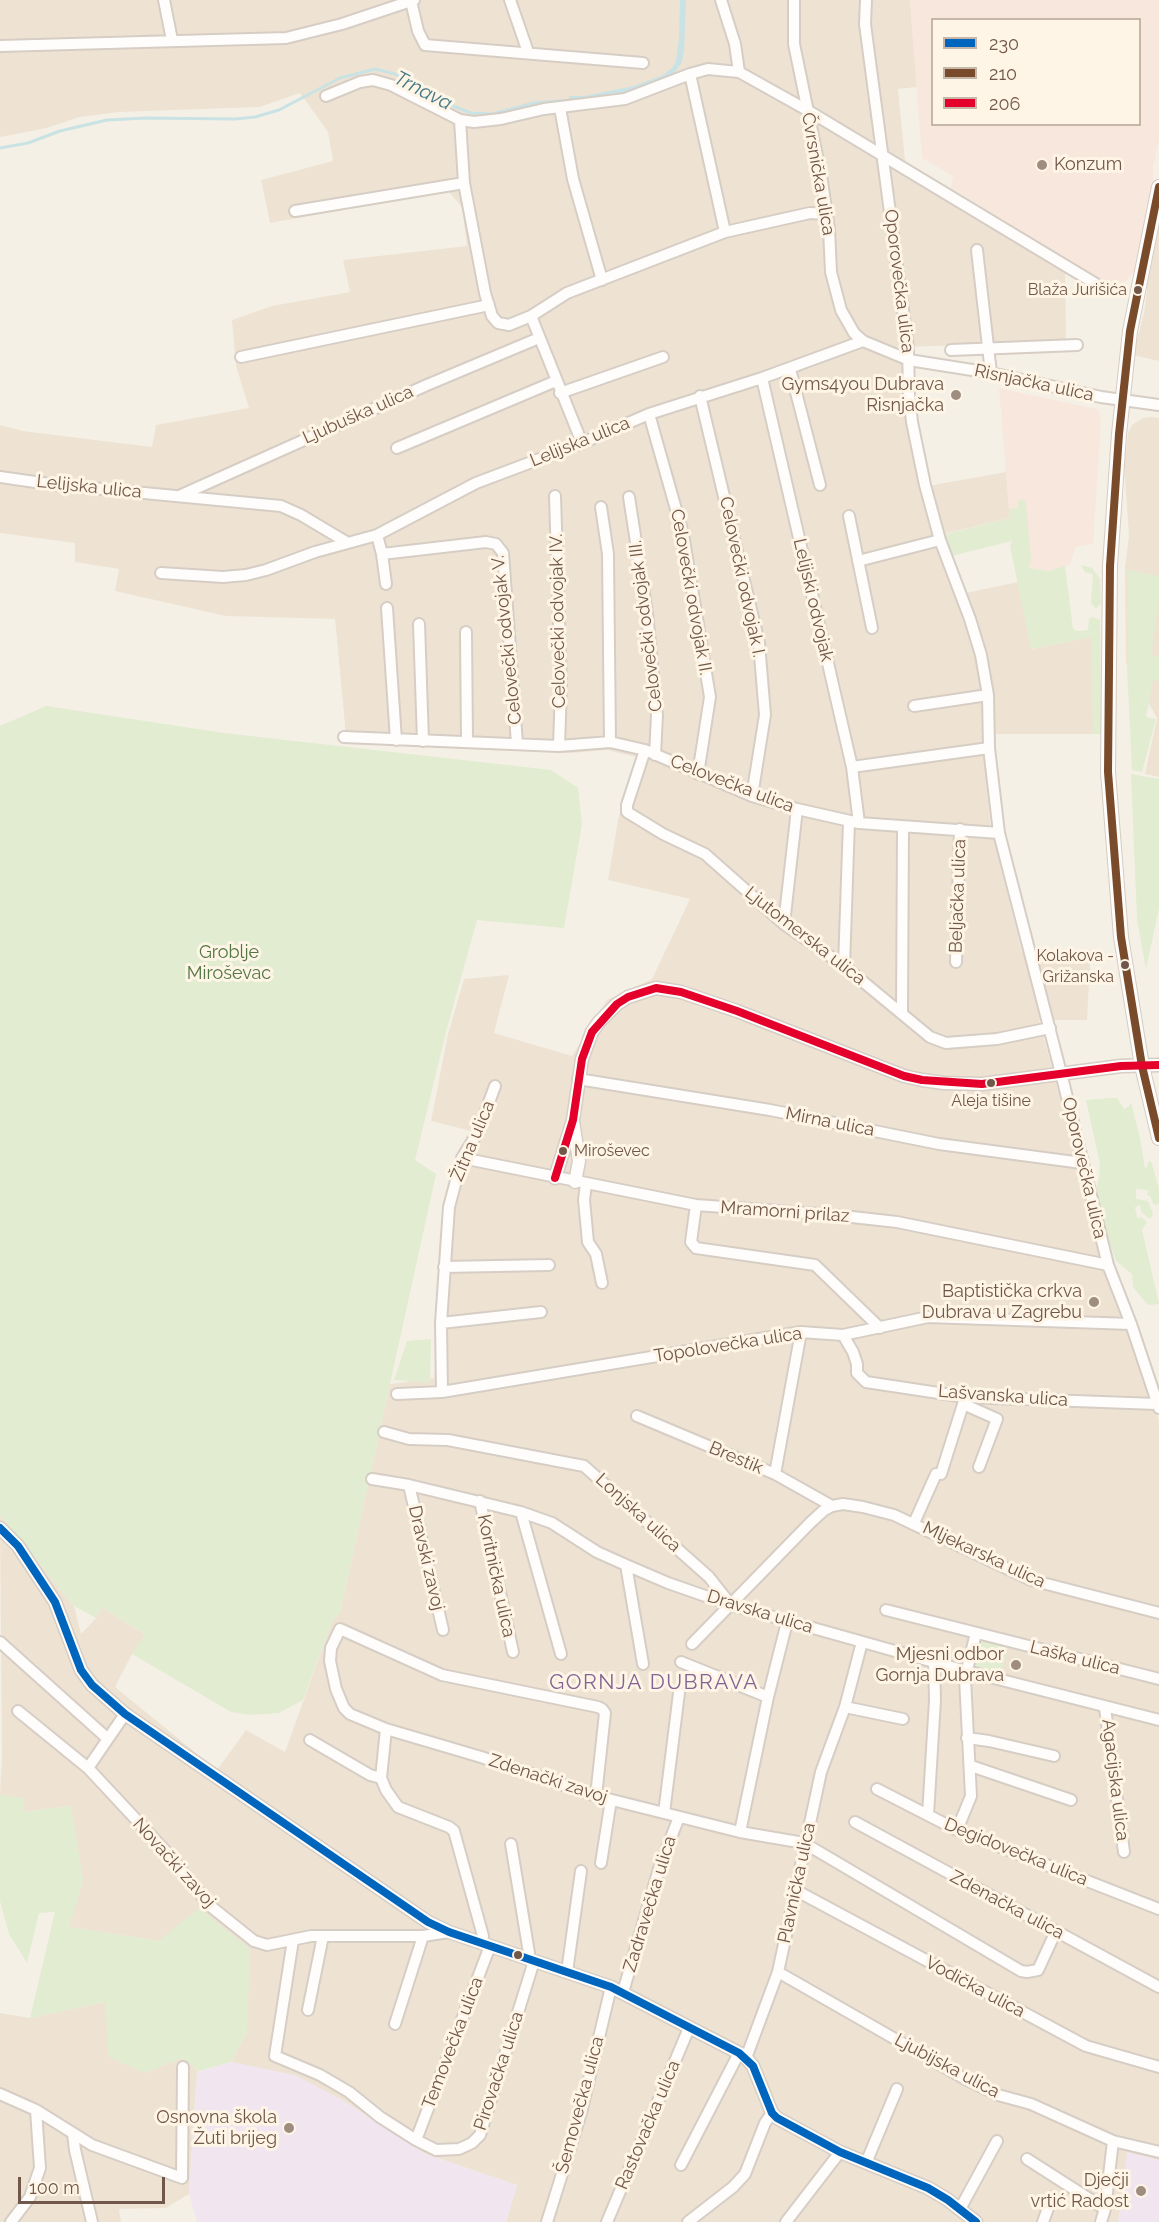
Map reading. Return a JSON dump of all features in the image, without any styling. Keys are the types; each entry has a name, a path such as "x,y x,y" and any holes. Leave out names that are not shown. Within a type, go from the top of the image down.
{"main road":[{"path":"1159,187 1130,331 1123,400 1110,566 1108,772 1121,937 1142,1066 1159,1138"}],"street":[{"path":"164,0 171,40"},
{"path":"0,46 286,38 342,24 412,0 418,31 425,45 642,63"},
{"path":"510,0 528,52"},
{"path":"721,0 735,45 739,72"},
{"name":"Čvrsnička ulica","path":"794,0 794,44 821,175 829,229 831,272 841,310 850,328 863,341"},
{"name":"Oporovečka ulica","path":"866,0 865,24 909,360 909,394 925,486 940,540 978,646 988,696 989,748 999,833 1108,1265 1131,1324 1158,1406"},
{"path":"326,96 360,82 373,80 391,85 460,120 474,122 625,99 708,69 739,72 807,110 1096,284"},
{"path":"690,74 725,232"},
{"path":"560,108 573,179 602,280"},
{"path":"460,120 464,183 489,305 492,316 498,323 509,326 531,316 567,293 725,232 810,213 825,214"},
{"path":"295,211 464,183"},
{"path":"977,250 991,373"},
{"path":"241,357 489,305"},
{"path":"531,316 582,443"},
{"name":"Ljubuška ulica","path":"179,496 427,385 539,338"},
{"path":"863,341 909,360"},
{"name":"Lelijska ulica","path":"161,573 213,577 246,575 377,536 476,483 582,443 649,414 790,369 863,341"},
{"name":"Risnjačka ulica","path":"951,350 1077,345"},
{"path":"560,393 663,357"},
{"name":"Risnjačka ulica","path":"909,360 1159,405"},
{"path":"790,369 820,485"},
{"name":"Lelijski odvojak","path":"762,378 852,767 854,822 844,966"},
{"path":"397,448 556,381"},
{"name":"Celovečki odvojak I.","path":"700,396 759,643 765,715 752,796"},
{"name":"Celovečki odvojak II.","path":"649,414 683,534 710,697 698,774"},
{"name":"Lelijska ulica","path":"0,477 49,484 281,506 348,543"},
{"name":"Celovečki odvojak IV.","path":"555,496 561,687 559,746"},
{"name":"Celovečki odvojak III.","path":"629,497 647,613 657,715 650,753"},
{"path":"601,507 608,554 610,742"},
{"path":"849,516 872,628"},
{"path":"377,536 386,584"},
{"path":"858,561 940,540"},
{"name":"Celovečki odvojak V.","path":"382,554 486,542 496,544 502,553 517,744"},
{"path":"387,608 396,740"},
{"path":"419,624 423,741"},
{"path":"466,632 467,741"},
{"path":"914,706 988,696"},
{"name":"Celovečka ulica","path":"344,736 559,746 610,742 650,753 752,796 797,809 854,822 999,833"},
{"path":"852,767 989,748"},
{"name":"Ljutomerska ulica","path":"650,753 627,805 627,812 663,834 705,854 784,924 844,966 930,1037 946,1043 997,1039 1050,1028"},
{"path":"784,924 797,809"},
{"path":"902,1013 903,826"},
{"name":"Beljačka ulica","path":"956,962 960,829"},
{"path":"555,1178 573,1120 578,1079 587,1041 598,1022 617,1004 628,997 656,988 681,992 737,1011 904,1076 922,1080 982,1084 1060,1072 1159,1065"},
{"name":"Mirna ulica","path":"578,1079 770,1110 939,1144 1082,1162"},
{"name":"Žitna ulica","path":"442,1392 441,1323 449,1208 462,1158 478,1132 495,1086"},
{"path":"573,1120 588,1242 596,1254 602,1283"},
{"name":"Mramorni prilaz","path":"462,1158 696,1205 897,1222 1108,1265"},
{"path":"696,1205 691,1242 696,1248 815,1265 880,1328"},
{"path":"444,1268 549,1265"},
{"path":"441,1323 542,1312"},
{"name":"Topolovečka ulica","path":"397,1394 442,1392 801,1332 843,1335 928,1317 1131,1324"},
{"path":"775,1474 801,1332"},
{"name":"Lašvanska ulica","path":"843,1335 853,1352 858,1373 866,1382 964,1401 1158,1406"},
{"path":"914,1523 938,1474 964,1401 997,1419 979,1467"},
{"name":"Brestik","path":"638,1416 775,1474 832,1506 843,1504 863,1507 914,1523"},
{"name":"Lonjska ulica","path":"384,1432 409,1439 448,1440 584,1466 710,1576 731,1605"},
{"name":"Dravska ulica","path":"372,1479 409,1485 521,1512 552,1523 597,1552 668,1583 786,1622 1105,1708 1159,1720"},
{"name":"Dravski zavoj","path":"409,1485 443,1630"},
{"name":"Koritnička ulica","path":"480,1501 513,1652"},
{"path":"692,1644 823,1510 832,1506"},
{"path":"521,1512 561,1654"},
{"name":"Mljekarska ulica","path":"914,1523 1031,1580 1159,1613"},
{"path":"0,1528 18,1546 55,1602 81,1670 92,1685 125,1714 415,1913 449,1932 617,1990 743,2055 759,2077 772,2113 777,2118 840,2152 928,2188 976,2222"},
{"path":"626,1565 643,1664"},
{"name":"Laška ulica","path":"886,1610 1159,1679"},
{"path":"740,1832 786,1622"},
{"name":"Zdenački zavoj","path":"596,1796 605,1713 602,1709 442,1675 340,1629 331,1648 330,1661 336,1689 344,1708 350,1714 386,1729 596,1796 740,1832 804,1843 1021,1971 1038,1970 1056,1931"},
{"path":"957,1830 971,1796 966,1671 976,1633"},
{"path":"0,1642 108,1739"},
{"name":"Plavnička ulica","path":"681,2165 743,2055 778,1972 821,1772 845,1707 862,1642"},
{"path":"928,1815 935,1700 934,1661"},
{"path":"681,1662 768,1696"},
{"path":"664,1813 679,1693"},
{"path":"845,1707 903,1719"},
{"name":"Agacijska ulica","path":"1105,1708 1124,1852"},
{"name":"Novački zavoj","path":"18,1711 88,1768 171,1857 210,1905 254,1941 267,1944 323,1936 423,1936 449,1932"},
{"path":"88,1768 125,1714"},
{"path":"386,1729 381,1778 386,1790 398,1807 454,1831 486,1945"},
{"path":"967,1738 1054,1756"},
{"path":"310,1740 370,1775 381,1778"},
{"path":"971,1766 1071,1800"},
{"name":"Degidovečka ulica","path":"877,1789 957,1830 1159,1909"},
{"path":"601,1863 611,1800"},
{"name":"Zadravečka ulica","path":"617,1990 678,1817"},
{"name":"Zdenačka ulica","path":"855,1822 1159,1988"},
{"path":"511,1844 531,1960"},
{"path":"567,1972 581,1871"},
{"name":"Vodička ulica","path":"797,1891 1086,2046 1159,2067"},
{"path":"308,2010 323,1936"},
{"path":"395,2024 423,1936"},
{"path":"294,1940 275,2056 320,2074 416,2140"},
{"name":"Temovečka ulica","path":"416,2140 486,1945"},
{"name":"Pirovačka ulica","path":"416,2140 436,2150 459,2149 472,2143 480,2135 531,1960"},
{"name":"Ljubijska ulica","path":"778,1972 965,2079 998,2095 1031,2104 1113,2141 1159,2152"},
{"name":"Šemovečka ulica","path":"547,2222 617,1990"},
{"name":"Rastovačka ulica","path":"607,2222 689,2028"},
{"path":"0,2094 36,2110 92,2145 182,2178 183,2067"},
{"path":"866,2163 897,2089"},
{"path":"11,2222 30,2197 40,2168 36,2110"},
{"path":"688,2222 733,2187 745,2174 765,2123 772,2113"},
{"path":"74,2134 75,2150 92,2222"},
{"path":"960,2210 997,2141"},
{"path":"1101,2222 1105,2209 1113,2141"},
{"path":"786,2222 840,2152"},
{"path":"1027,2159 1105,2209"},
{"path":"1043,2222 1052,2197"}],"shaded area":[{"path":"0,0 910,0 917,87 898,89 906,172 1065,267 1066,342 903,347 903,374 906,403 922,487 1006,472 1010,518 936,536 956,595 1018,582 1032,649 1100,635 1101,734 982,734 990,823 1022,952 1091,949 1087,1020 1039,1020 1098,1238 1159,1420 1159,2222 506,2222 517,2185 425,2154 344,2101 295,2076 231,2062 247,2032 159,1941 68,1927 83,1880 70,1806 24,1812 24,1799 0,1795 2,1757 0,1515 74,1606 81,1634 96,1618 102,1607 146,1635 132,1654 115,1687 217,1770 246,1730 285,1752 332,1621 340,1612 390,1384 434,1378 454,1194 471,1131 431,1121 448,1034 464,979 509,975 494,1033 572,1056 607,1000 652,979 690,899 608,880 618,820 636,757 607,750 572,753 345,743 335,619 226,616 115,591 119,569 75,562 75,543 0,533 0,425 23,431 152,447 156,425 249,408 236,366 232,320 272,306 350,292 343,260 467,246 462,207 448,191 270,223 261,180 333,161 328,132 300,93 260,107 119,112 80,117 47,128 0,137"},
{"path":"910,0 1159,0 1159,139 1153,167 1153,187 1135,270 1126,281 1113,284 1100,279 951,188 953,176 922,158"},
{"path":"1159,211 1159,361 1133,355 1144,313 1147,273"},
{"path":"999,388 1099,411 1101,421 1093,544 1076,547 1070,564 1066,566 1049,571 1029,568 1026,508 1009,509"},
{"path":"1143,418 1159,418 1159,777 1145,774 1157,718 1126,663 1125,568 1129,535 1124,466 1128,433 1132,425"},
{"path":"105,2002 144,2073 182,2058 199,2071 197,2072 189,2194 166,2208 119,2209 121,2222 0,2222 0,2013 30,2018"},
{"name":"Osnovna škola Žuti brijeg","path":"231,2062 295,2075 344,2101 425,2154 517,2185 506,2222 197,2222 189,2194 197,2072"},
{"name":"Dječji vrtić Radost","path":"1127,2152 1159,2160 1159,2222 1118,2222"}],"green space":[{"path":"1022,499 1026,502 1031,559 1029,568 1049,571 1065,566 1073,629 1088,630 1089,619 1092,617 1100,620 1101,734 1093,734 1092,637 1031,649 1010,546 1012,541 951,556 943,535 1010,518 1009,509 1018,508 1018,502"},
{"path":"1081,565 1092,568 1100,579 1101,603 1096,609 1091,603 1093,574 1085,572"},
{"path":"1128,570 1159,576 1159,600 1151,655 1159,657 1159,681 1153,680 1146,717 1156,719 1142,772 1132,770 1127,668"},
{"name":"Groblje Miroševac","path":"46,706 224,733 551,770 578,788 582,824 564,928 477,920 446,1032 415,1160 436,1174 340,1612 332,1621 303,1700 279,1713 250,1715 231,1712 132,1654 145,1634 102,1607 96,1618 74,1606 0,1515 0,726"},
{"path":"1131,774 1159,779 1159,908 1146,969 1137,919"},
{"path":"1117,1098 1124,1109 1131,1102 1145,1168 1151,1161 1159,1189 1159,1204 1154,1205 1150,1196 1147,1195 1148,1190 1136,1189 1136,1199 1148,1201 1153,1214 1150,1219 1141,1212 1140,1205 1135,1207 1137,1218 1142,1217 1147,1222 1142,1230 1159,1304 1149,1305 1133,1287 1132,1274 1116,1261 1101,1217 1096,1188 1100,1164 1086,1100"},
{"path":"431,1339 430,1383 394,1380 407,1341"},
{"path":"980,1639 1008,1647 1001,1674 973,1667"},
{"path":"0,1795 24,1798 24,1812 71,1806 83,1880 69,1927 159,1941 199,1908 250,1949 247,2032 231,2062 199,2071 182,2058 144,2073 109,2057 105,2002 30,2018 55,1912 39,1913 27,1963 9,1934 0,1901"}],"water":[{"path":"680,0 686,0 684,50 682,62 673,75 632,94 569,104 569,96 584,96 634,86 663,75 672,68 676,61 679,38"}],"waterway":[{"name":"Trnava","path":"0,148 28,143 60,131 107,120 255,117 279,110 340,78 375,69 395,74 443,102 471,113 492,114 534,103 571,100"}],"transit line":[{"name":"210","path":"1159,187 1130,331 1119,434 1110,566 1108,772 1121,937 1142,1066 1159,1138"},
{"name":"206","path":"555,1178 573,1120 582,1059 592,1032 617,1004 628,997 656,988 681,992 737,1011 904,1076 922,1080 982,1084 1121,1066 1159,1065"},
{"name":"230","path":"0,1528 18,1546 55,1602 81,1670 92,1685 125,1714 428,1922 449,1932 611,1987 739,2053 753,2066 772,2113 777,2118 840,2152 928,2188 976,2222"}],"place":[{"name":"Konzum","path":"1042,165"},
{"name":"Blaža Jurišića","path":"1138,290"},
{"name":"Gyms4you Dubrava Risnjačka","path":"956,395"},
{"name":"Kolakova - Grižanska","path":"1125,965"},
{"name":"Aleja tišine","path":"991,1083"},
{"name":"Miroševec","path":"563,1151"},
{"name":"Baptistička crkva Dubrava u Zagrebu","path":"1094,1302"},
{"name":"Mjesni odbor Gornja Dubrava","path":"1016,1665"},
{"name":"Osnovna škola Žuti brijeg","path":"289,2128"},
{"name":"Dječji vrtić Radost","path":"1141,2191"}],"district":[{"name":"GORNJA DUBRAVA","path":"654,1683"}]}
